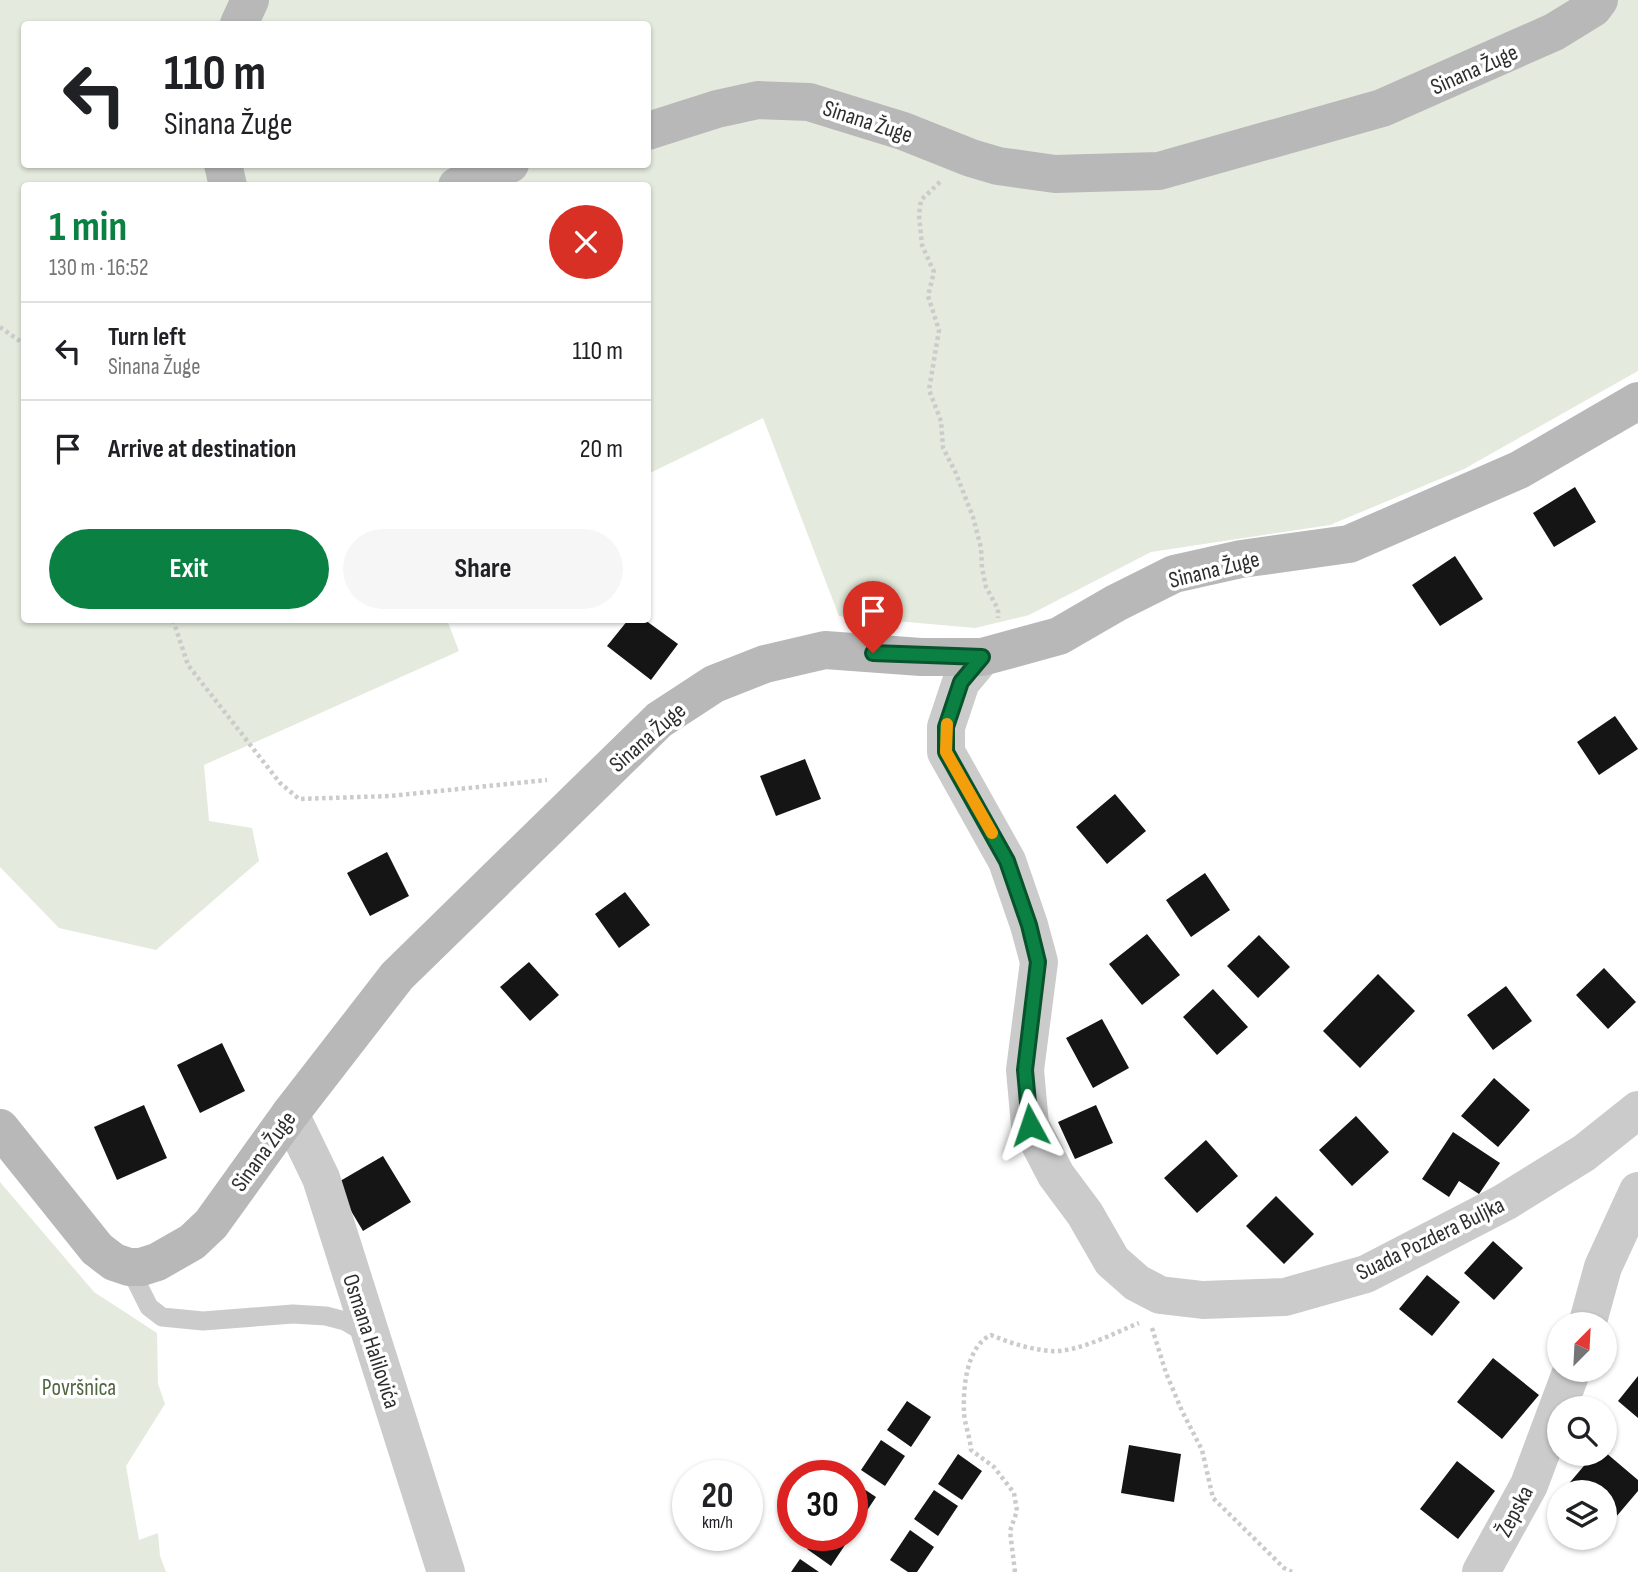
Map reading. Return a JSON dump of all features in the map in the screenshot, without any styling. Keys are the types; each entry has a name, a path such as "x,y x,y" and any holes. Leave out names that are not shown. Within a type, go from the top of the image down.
{"main road":[{"path":"240,21 250,0"},
{"name":"Sinana Žuge","path":"651,130 717,109 758,100 809,102 903,131 999,166 1055,174 1159,170 1382,108 1554,32 1593,8 1599,0"},
{"path":"467,182 500,168"},
{"name":"Sinana Žuge","path":"129,1267 141,1267 157,1262 192,1242 211,1224 289,1114 397,976 659,720 714,684 765,664 825,650 921,657 982,657 1059,636 1174,574 1241,559 1349,544 1519,470 1638,401"},
{"path":"0,1128 97,1249 114,1262 129,1267"}],"street":[{"name":"Suada Pozdera Buljka","path":"982,657 961,682 946,727 946,752 1007,861 1029,925 1038,962 1025,1070 1030,1125 1056,1175 1085,1214 1112,1261 1137,1283 1160,1295 1203,1300 1244,1299 1285,1297 1366,1274 1505,1202 1584,1153 1638,1110"},
{"name":"Osmana Halilovića","path":"289,1114 321,1178 446,1572"},
{"path":"1591,1312 1603,1267 1638,1191"},
{"name":"Žepska","path":"1481,1572 1529,1485 1568,1382"}],"lane":[{"path":"129,1267 149,1307 162,1317 203,1321 293,1314 326,1316 345,1321 370,1336"}],"path":[{"path":"971,158 921,200 919,215 922,245 934,272 928,296 939,330 929,390 941,421 943,448 973,517 981,548 986,587 998,609 996,630 982,657"},
{"path":"0,327 21,342"},
{"path":"174,623 188,665 280,783 299,799 390,796 560,778 590,789"},
{"path":"1015,1572 1010,1531 1017,1511 1014,1493 994,1467 971,1450 964,1413 971,1355 981,1340 991,1335 1016,1345 1052,1351 1083,1345 1150,1319 1166,1373 1202,1450 1213,1498 1284,1569 1292,1572"}],"green space":[{"path":"0,0 1638,0 1638,371 1464,469 1330,525 1151,552 1029,615 975,628 839,616 763,418 651,473 651,182 21,182 21,623 448,623 459,651 204,765 209,821 252,828 259,861 156,950 59,928 0,867"},
{"name":"Površnica","path":"0,1182 94,1292 157,1333 158,1384 165,1404 126,1466 139,1540 158,1533 160,1556 166,1572 0,1572"}],"building":[{"path":"1575,487 1596,522 1554,547 1533,513"},
{"path":"1455,556 1483,599 1440,626 1412,585"},
{"path":"626,623 649,623 678,644 651,680 607,646"},
{"path":"1615,716 1638,749 1599,775 1577,742"},
{"path":"805,759 821,799 776,816 760,776"},
{"path":"1115,794 1146,831 1107,864 1076,827"},
{"path":"387,852 409,896 370,916 347,873"},
{"path":"1205,873 1230,910 1191,937 1166,900"},
{"path":"625,892 650,925 619,948 595,914"},
{"path":"1147,934 1180,975 1142,1005 1109,964"},
{"path":"1259,935 1290,967 1258,998 1227,966"},
{"path":"529,962 559,995 530,1021 500,987"},
{"path":"1604,968 1636,1002 1608,1029 1576,995"},
{"path":"1378,974 1415,1011 1360,1068 1323,1031"},
{"path":"1506,986 1532,1021 1493,1050 1467,1015"},
{"path":"1213,989 1248,1027 1217,1055 1183,1017"},
{"path":"1102,1019 1129,1068 1093,1088 1066,1038"},
{"path":"222,1043 245,1091 200,1113 177,1065"},
{"path":"1494,1078 1530,1110 1498,1147 1461,1116"},
{"path":"144,1105 167,1158 117,1180 94,1127"},
{"path":"1096,1105 1113,1143 1075,1159 1058,1122"},
{"path":"1356,1116 1389,1152 1352,1186 1319,1150"},
{"path":"1453,1132 1500,1163 1479,1194 1459,1181 1449,1197 1422,1179"},
{"path":"1206,1140 1238,1176 1197,1213 1164,1178"},
{"path":"383,1156 411,1202 363,1231 335,1184"},
{"path":"1276,1196 1314,1234 1284,1264 1246,1226"},
{"path":"1493,1241 1523,1268 1494,1300 1464,1273"},
{"path":"1427,1275 1460,1302 1432,1336 1399,1309"},
{"path":"1493,1358 1539,1395 1502,1439 1457,1402"},
{"path":"1638,1376 1638,1418 1618,1401"},
{"path":"907,1401 931,1417 911,1447 887,1430"},
{"path":"881,1440 905,1456 885,1486 868,1475 868,1460"},
{"path":"1129,1445 1181,1454 1174,1502 1121,1493"},
{"path":"958,1454 982,1471 962,1500 938,1484"},
{"path":"1457,1461 1495,1491 1458,1539 1420,1509"},
{"path":"1617,1462 1638,1480 1638,1491 1617,1516 1617,1480 1572,1480 1584,1466 1617,1466"},
{"path":"934,1490 958,1506 938,1536 914,1519"},
{"path":"868,1492 876,1497 868,1509"},
{"path":"910,1530 934,1547 917,1572 908,1572 890,1560"},
{"path":"810,1551 841,1551 831,1566"},
{"path":"800,1559 819,1572 791,1572"}],"slow traffic":[{"path":"947,724 946,752 992,833"}],"route":[{"path":"873,653 921,657 982,657 961,682 946,727 946,752 1007,861 1029,925 1038,962 1025,1070 1030,1125"}]}
